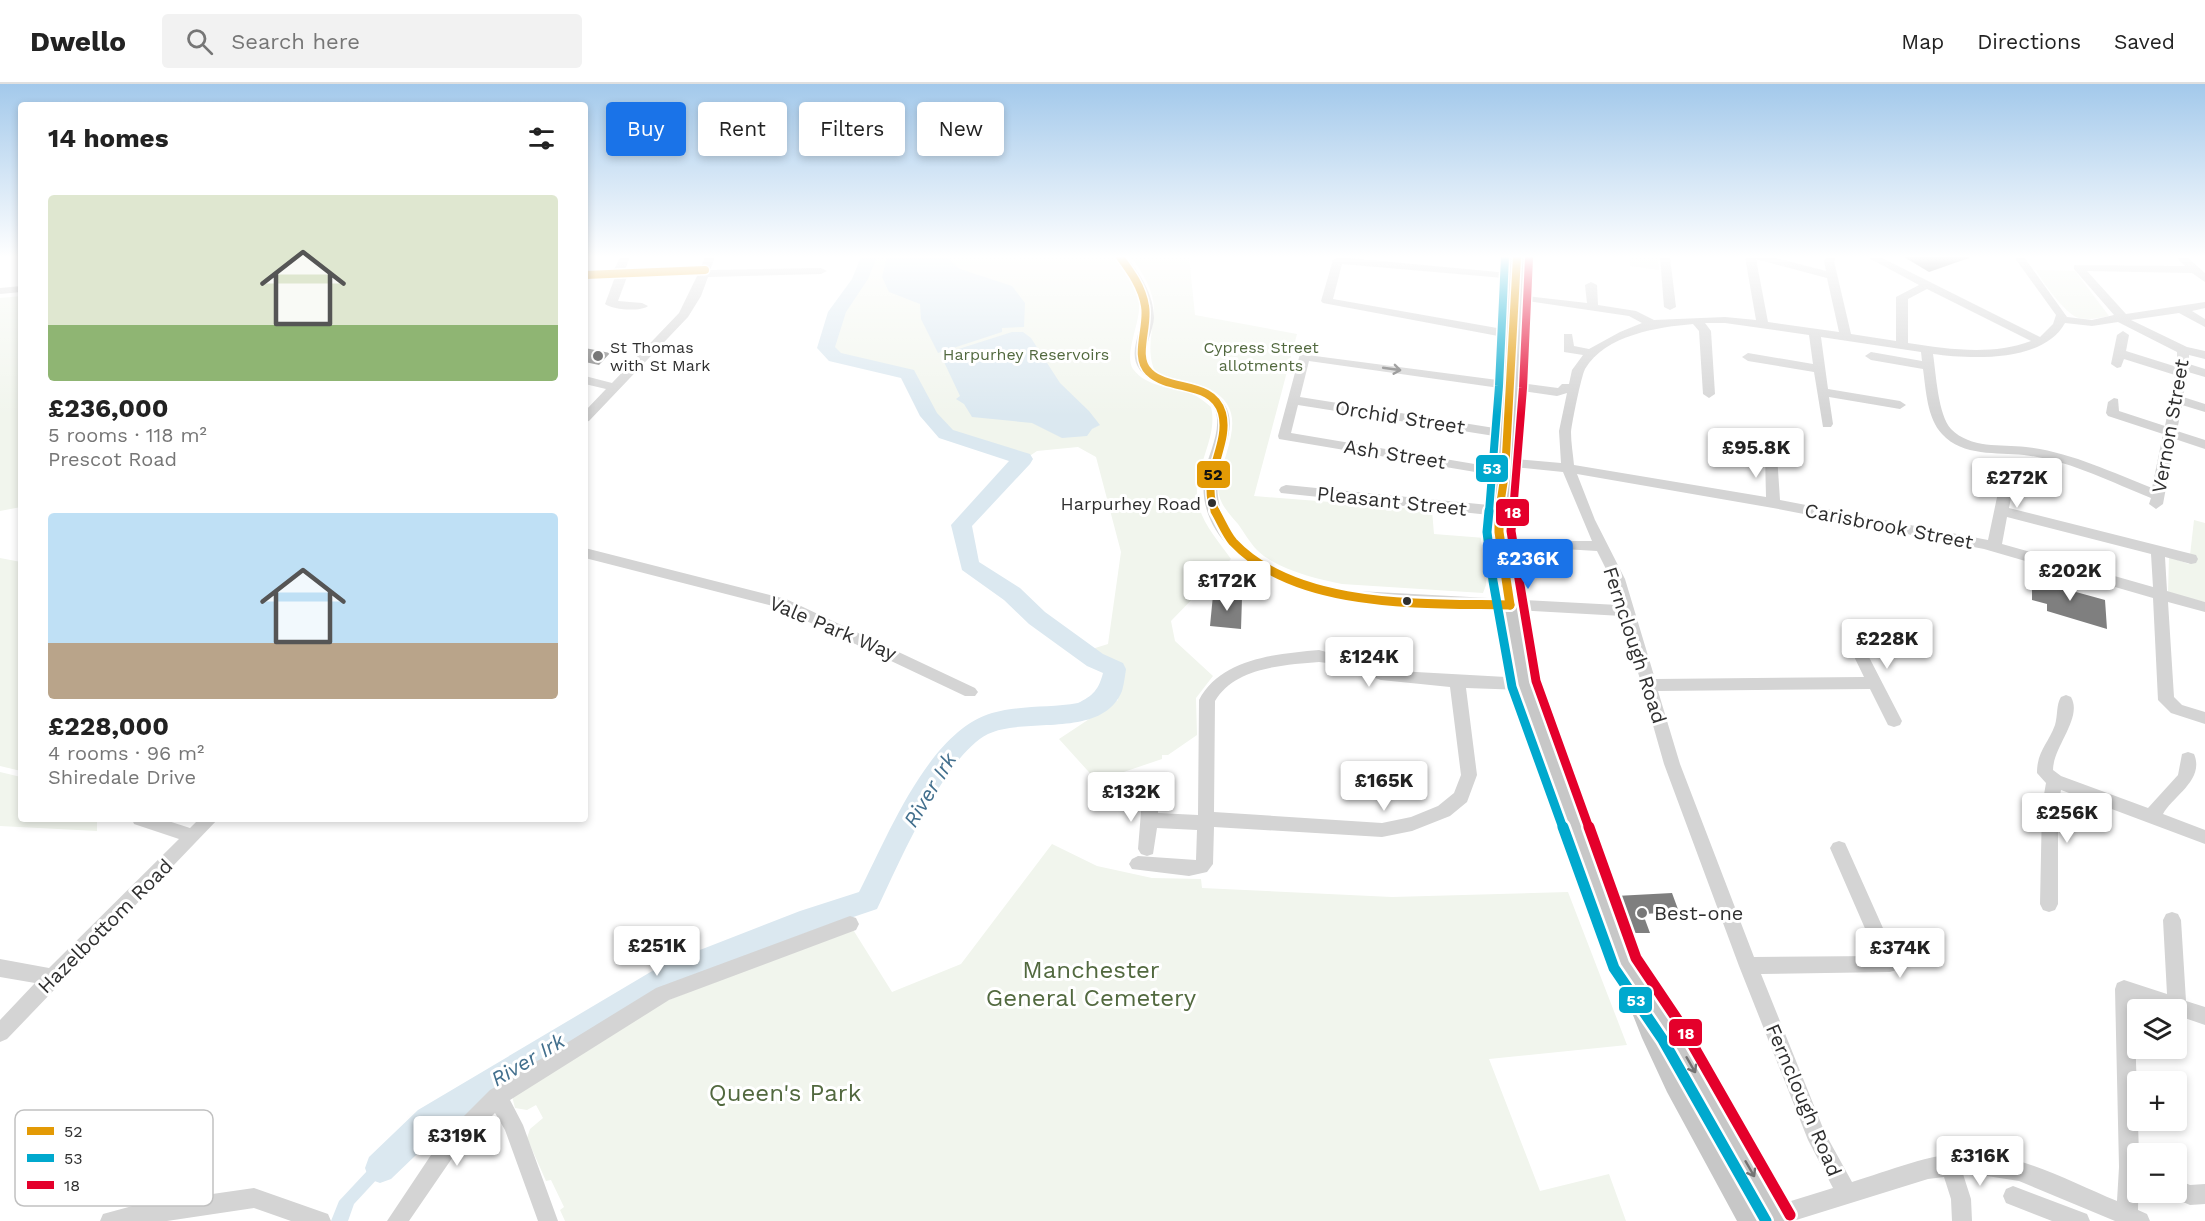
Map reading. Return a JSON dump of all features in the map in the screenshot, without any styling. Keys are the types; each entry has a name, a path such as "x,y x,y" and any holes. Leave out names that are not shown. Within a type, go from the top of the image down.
{"main road":[{"path":"1514,310 1511,387 1499,532 1524,684 1625,963 1673,1034 1767,1220"}],"street":[{"path":"588,415 688,310"},
{"path":"1147,310 1148,319 1140,356 1142,364 1158,379 1198,390 1212,397 1221,408 1223,424 1210,477 1210,494 1218,521 1237,546 1270,571 1317,590 1357,596 1626,611"},
{"path":"1377,310 1514,335"},
{"path":"1617,310 1632,312 1653,324"},
{"path":"1761,310 1764,325"},
{"path":"1840,310 1846,337"},
{"path":"1902,310 1902,345"},
{"path":"1980,310 2040,341 2056,331 2062,319 2060,310"},
{"name":"Vernon Street","path":"1929,366 1940,421 1946,432 1965,445 1987,450 2036,453 2156,499 2183,370 2184,350 2132,327 2113,310"},
{"path":"2062,319 2085,323 2184,310"},
{"path":"2184,310 2205,324"},
{"path":"1696,320 1705,331 1709,394"},
{"name":"Fernclough Road","path":"1847,1194 1818,1140 1748,966 1672,764 1618,579 1600,546 1568,468 1566,431 1578,370 1591,353 1624,334 1653,324 1696,320 1764,325 1926,348 1989,353 2017,349 2040,341"},
{"path":"1814,332 1827,424"},
{"path":"2123,335 2118,358 2205,373"},
{"path":"1568,336 1568,349 1591,353"},
{"path":"1871,356 1929,366 1926,348"},
{"path":"2184,350 2205,355"},
{"path":"1293,400 1304,357 1511,387 1557,392 1566,387 1574,388"},
{"path":"1748,357 1820,369"},
{"path":"588,381 614,387"},
{"path":"1823,392 1900,405"},
{"path":"2177,399 2205,408"},
{"name":"Orchid Street","path":"1293,400 1507,434"},
{"name":"Ash Street","path":"1293,400 1284,436 1505,467 1568,468"},
{"path":"2114,402 2112,413 2205,445"},
{"path":"1771,455 1773,503"},
{"path":"1994,547 2011,464"},
{"name":"Carisbrook Street","path":"1568,468 1773,503 1994,547 2205,607"},
{"name":"Pleasant Street","path":"1286,490 1499,512"},
{"path":"2001,511 2191,559"},
{"path":"1560,566 1555,544 1600,546"},
{"path":"2158,551 2166,699 2177,709 2205,718"},
{"name":"Vale Park Way","path":"588,554 781,603 970,692"},
{"path":"1850,634 1894,721"},
{"path":"1150,800 1142,857 1189,868 1201,867 1204,861 1206,821 1207,700 1211,691 1226,677 1244,670 1319,656 1331,657 1382,674 1524,684"},
{"path":"1149,820 1382,830 1412,824 1444,811 1461,797 1469,775 1457,680"},
{"path":"1648,685 1875,682"},
{"path":"2049,904 2050,777 2045,759 2063,724 2066,701"},
{"path":"2155,818 2155,810 2186,778 2188,759"},
{"path":"2050,777 2205,837"},
{"path":"149,822 193,837"},
{"name":"Hazelbottom Road","path":"0,1033 207,822"},
{"path":"1748,966 1890,964 1839,848"},
{"path":"2172,921 2177,999"},
{"path":"397,1221 450,1144 497,1097 627,1014 663,994 850,924"},
{"path":"0,968 53,977"},
{"path":"2127,1048 2124,988 2158,999"},
{"path":"2187,1009 2205,1016"},
{"path":"2128,1059 2132,1143"},
{"path":"497,1097 513,1125 548,1221"},
{"path":"1767,1220 1928,1169 1949,1165 1987,1164 2019,1171 2134,1218 2134,1203"},
{"path":"1949,1165 1962,1193 1962,1221"},
{"path":"2187,1194 2205,1194"},
{"path":"2013,1196 2080,1221"},
{"path":"213,1204 254,1198 321,1221"},
{"path":"110,1221 198,1206"}],"green space":[{"path":"0,310 18,310 18,508 0,511"},
{"name":"Harpurhey Reservoirs","path":"844,310 1139,310 1130,355 1133,369 1145,380 1192,394 1211,407 1209,443 1198,479 1198,503 1207,525 1231,559 1171,621 1175,641 1213,676 1196,698 1197,735 1168,755 1162,755 1162,759 1097,781 1059,739 1118,700 1102,659 1092,649 1108,644 1121,552 1096,457 1078,447 1037,451 1028,457 950,432 935,416 911,373 842,355 832,346"},
{"name":"Cypress Street allotments","path":"1154,310 1194,310 1195,315 1297,334 1254,496 1432,510 1434,534 1485,538 1486,585 1483,593 1342,584 1285,568 1265,557 1249,541 1220,499 1218,487 1232,431 1231,412 1221,397 1213,391 1194,383 1156,374 1150,351"},
{"path":"2067,310 2105,310 2109,316 2088,319 2071,314"},
{"path":"2194,520 2205,523 2205,602 2168,593 2169,557 2189,564"},
{"path":"0,558 18,561 18,770 0,766"},
{"path":"0,772 18,776 18,822 97,822 97,831 0,826"},
{"path":"1052,844 1097,866 1152,878 1201,879 1202,888 1392,897 1568,892 1627,1045 1489,1059 1540,1191 1609,1174 1626,1221 565,1221 560,1210 564,1207 551,1180 546,1181 527,1138 530,1129 543,1118 536,1105 527,1110 515,1108 512,1096 638,1012 852,928 892,992 961,964"}],"shaded area":[{"path":"920,310 1025,310 1024,327 1002,328 1002,332 938,353 921,319"},
{"path":"1012,332 1023,332 1031,338 1060,383 1100,425 1092,429 1087,436 1062,438 1032,423 972,417 964,404 956,399 960,396 944,362 946,353"},
{"path":"396,1140 404,1150 354,1204 348,1221 331,1221 339,1201"}],"building":[{"name":"St Thomas with St Mark","path":"588,349 610,353 599,365 588,363"},
{"path":"2039,577 2076,588 2076,592 2105,600 2107,629 2047,611 2047,604 2032,600 2032,579 2039,581"},
{"path":"1213,595 1242,597 1241,629 1210,626"},
{"name":"Best-one","path":"1672,893 1679,912 1643,914 1650,933 1630,933 1616,896"}],"waterway":[{"name":"River Irk","path":"380,1168 429,1121 674,973 800,923 868,901 916,807 946,760 962,741 978,728 995,721 1082,711 1099,704 1111,690 1115,669 1095,660 1037,618 1012,594 969,565 961,525 1023,459 946,434 929,416 908,374 835,357 826,348 838,310"}],"transit line":[{"name":"52","path":"1146,310 1141,360 1149,373 1158,379 1205,393 1214,399 1221,409 1224,420 1212,482 1213,507 1232,541 1262,566 1299,584 1342,594 1431,603 1510,605"},
{"name":"53","path":"1503,310 1487,532 1493,581 1512,687 1614,968 1663,1040 1766,1221"},
{"name":"52","path":"1510,605 1499,532 1499,511 1505,473 1514,310"},
{"name":"18","path":"1527,310 1523,388 1511,531 1536,681 1636,958 1683,1028 1790,1215"}],"place":[{"name":"St Thomas with St Mark","path":"598,356"},
{"name":"Harpurhey Road","path":"1212,503"},
{"name":"Best-one","path":"1642,913"}],"park label":[{"name":"Manchester General Cemetery","path":"1091,984"},
{"name":"Queen's Park","path":"785,1093"}]}
